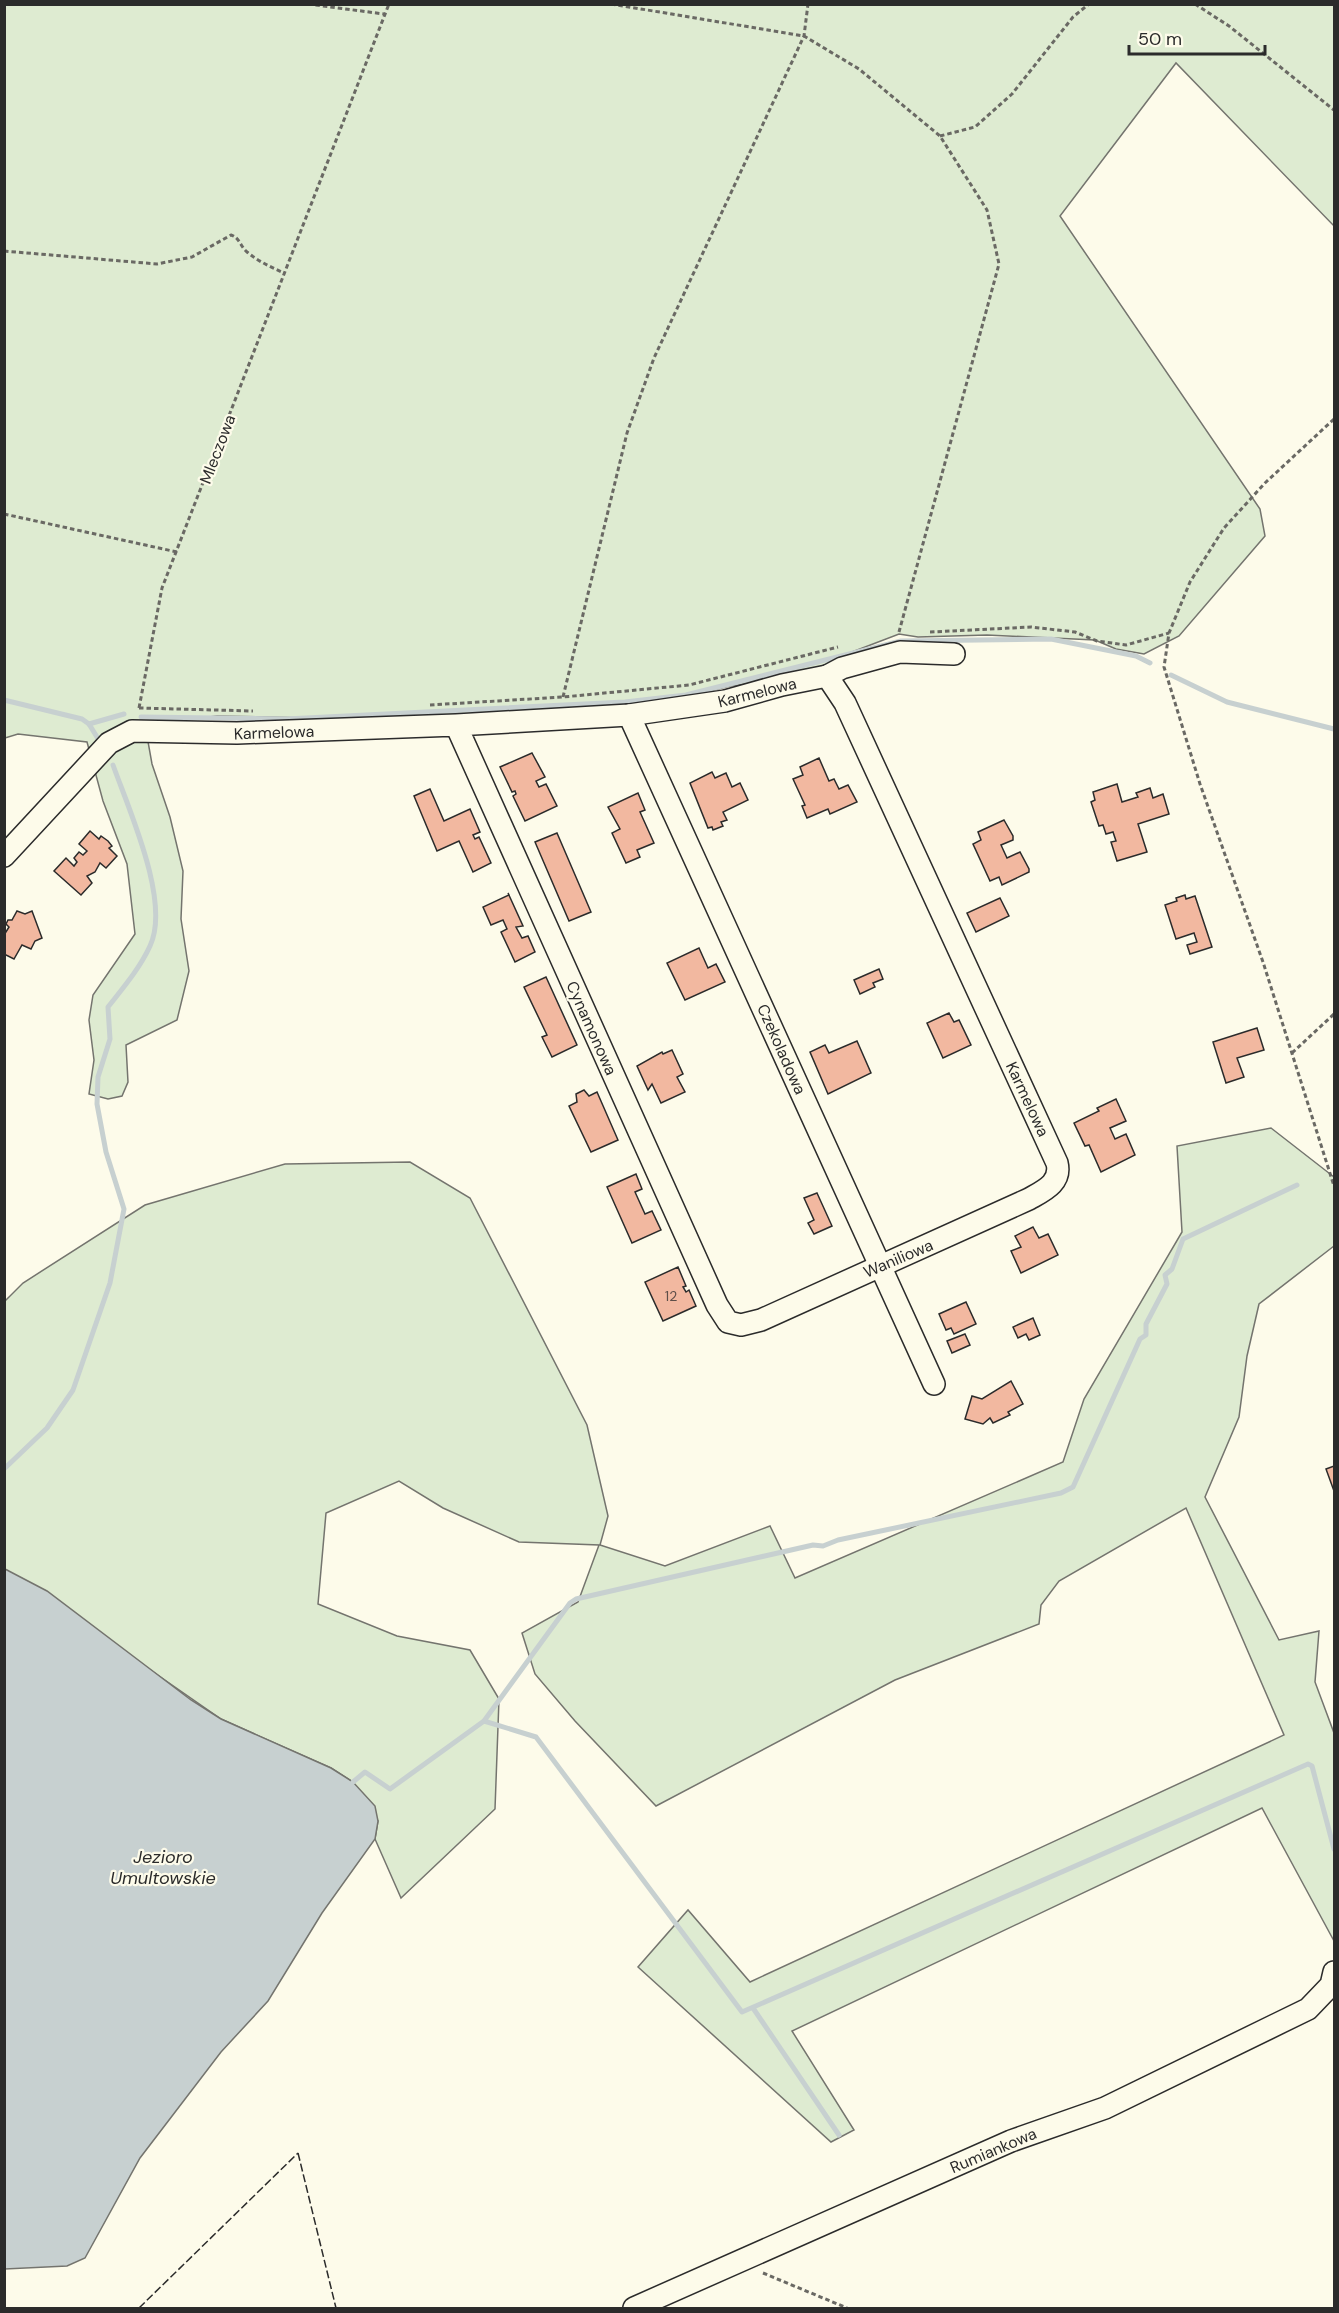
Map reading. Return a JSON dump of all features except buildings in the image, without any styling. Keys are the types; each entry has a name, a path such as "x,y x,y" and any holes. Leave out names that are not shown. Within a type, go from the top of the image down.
{"street":[{"path":"827,676 842,668 900,652 954,654"},
{"name":"Karmelowa","path":"132,731 237,733 456,725 629,715 725,701 827,676 845,703 1057,1163 1059,1172 1056,1179"},
{"name":"Czekoladowa","path":"629,715 934,1384"},
{"name":"Cynamonowa","path":"456,725 721,1314 735,1325"},
{"path":"4,856 109,742 132,731"},
{"name":"Waniliowa","path":"735,1325 761,1320 857,1275 880,1267 1029,1198 1046,1189 1056,1179"},
{"name":"Rumiankowa","path":"634,2308 1011,2140 1105,2108 1308,2009 1331,1985 1335,1972"}],"path":[{"path":"308,4 385,14"},
{"name":"Mleczowa","path":"132,731 140,708 162,588 388,4"},
{"path":"611,4 804,36 859,69 940,136 987,210 999,264 899,632"},
{"path":"563,697 627,433 654,358 804,36 808,4"},
{"path":"940,136 975,127 1005,101 1073,16 1089,4"},
{"path":"1195,4 1229,26 1335,110"},
{"path":"4,251 157,264 192,257 231,235 238,238 244,249 261,263 285,273"},
{"path":"1335,419 1265,483 1224,528 1190,582 1169,633 1164,667 1200,784 1335,1186"},
{"path":"4,514 177,552"},
{"path":"929,632 1031,627 1080,633 1096,641 1126,645 1169,633"},
{"path":"889,634 909,632"},
{"path":"420,705 563,697 689,685 841,646"},
{"path":"140,708 263,712"},
{"path":"1292,1053 1335,1014"},
{"path":"739,2262 847,2308"}],"green space":[{"path":"5,5 1334,5 1334,226 1176,63 1060,216 1260,509 1265,536 1179,636 1144,654 1116,649 1095,640 987,635 918,637 899,634 839,657 825,669 807,677 730,686 681,698 516,714 311,718 217,716 145,725 152,764 170,817 183,871 181,919 189,971 177,1020 126,1045 128,1082 122,1096 108,1099 89,1094 94,1060 89,1020 93,995 135,934 127,864 103,801 87,742 18,734 5,738"},
{"path":"1271,1128 1334,1177 1334,1246 1259,1304 1247,1356 1239,1417 1205,1497 1279,1640 1319,1631 1315,1682 1334,1733 1334,1941 1262,1808 792,2031 854,2130 831,2142 638,1967 688,1910 750,1982 1284,1735 1186,1508 1059,1581 1041,1605 1039,1624 895,1680 656,1806 575,1721 535,1674 522,1633 578,1602 599,1545 519,1542 443,1508 399,1481 326,1513 318,1604 397,1636 470,1650 499,1699 495,1809 401,1898 375,1839 378,1821 353,1782 331,1768 221,1719 5,1569 5,1301 23,1283 145,1205 285,1164 410,1162 470,1198 587,1425 608,1516 600,1545 665,1566 770,1526 795,1578 1063,1462 1084,1399 1182,1232 1177,1146"}],"water":[{"name":"Jezioro Umultowskie","path":"5,1569 47,1591 191,1700 221,1719 331,1768 353,1782 375,1806 378,1821 375,1839 322,1913 268,2001 221,2052 140,2158 85,2258 67,2266 5,2269"}],"waterway":[{"path":"141,717 286,719 625,702 686,695 901,641 1051,639 1136,656 1150,663"},
{"path":"1171,675 1227,702 1334,729"},
{"path":"4,700 82,719 89,724 100,742"},
{"path":"89,724 124,714"},
{"path":"4,1469 47,1428 73,1390 110,1283 124,1209 106,1152 97,1104 98,1077 110,1039 108,1007 136,970 150,946 155,927 155,905 152,881 145,856 113,765"},
{"path":"484,1721 570,1603 576,1599 813,1545 823,1546 838,1540 1061,1493 1073,1487 1140,1339 1146,1335 1146,1324 1167,1284 1165,1275 1172,1269 1183,1239 1297,1185"},
{"path":"353,1782 365,1772 390,1789 484,1721 536,1737 742,2012 1308,1764 1312,1766 1334,1849"},
{"path":"753,2008 839,2135"}],"fence":[{"path":"298,2153 336,2308"},
{"path":"139,2308 298,2153"}]}
